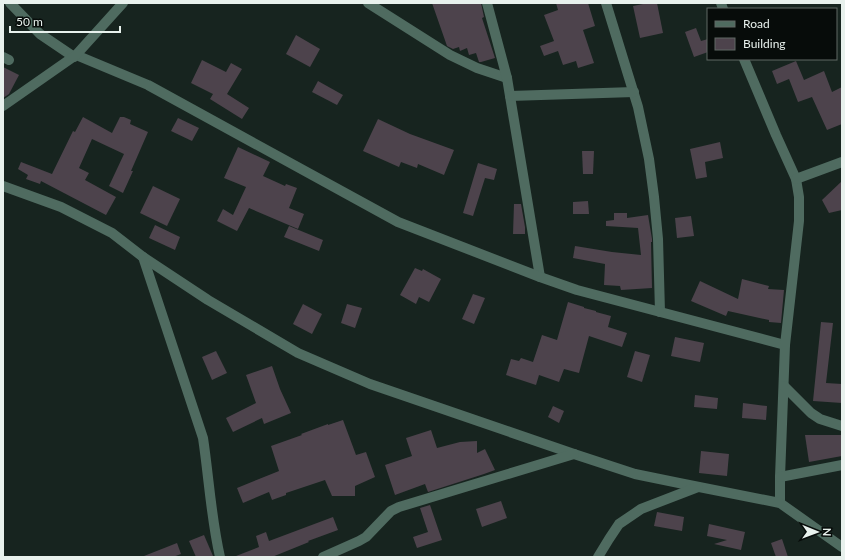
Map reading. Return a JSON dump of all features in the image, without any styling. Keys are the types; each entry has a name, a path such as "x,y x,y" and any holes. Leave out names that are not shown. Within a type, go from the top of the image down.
{"street":[{"path":"10,3 40,34 75,56 148,85 398,222 577,290 785,345"},
{"path":"3,106 75,56 124,3"},
{"path":"368,3 456,59 476,68 507,78"},
{"path":"487,3 507,78 540,277"},
{"path":"606,3 634,92 648,159 654,197 658,240 660,312"},
{"path":"744,60 796,179 799,197 799,221 785,345 780,503"},
{"path":"510,96 634,92"},
{"path":"796,179 842,162"},
{"path":"3,186 62,207 112,233 143,257 208,300 298,353 370,384 635,474 780,503 842,547"},
{"path":"143,257 203,438 210,501 216,542 220,557"},
{"path":"784,386 811,413 820,419 842,426"},
{"path":"323,557 366,537 390,511 399,507 574,454"},
{"path":"780,477 842,466"},
{"path":"598,557 619,524 624,520 640,509 698,487"}],"building":[{"path":"432,3 481,3 484,17 482,18 495,58 479,62 476,53 469,55 467,48 460,51 459,47 453,49 447,46"},
{"path":"556,3 588,3 595,26 583,30 594,63 578,68 576,61 563,65 558,51 544,56 540,46 554,41 544,15 558,10"},
{"path":"657,3 663,33 640,38 633,6"},
{"path":"696,28 701,41 707,39 707,52 694,57 685,32"},
{"path":"296,35 320,49 310,67 286,54"},
{"path":"202,60 226,72 231,63 242,69 227,94 249,108 242,119 210,99 213,94 191,83"},
{"path":"796,61 804,80 824,71 832,92 842,87 842,124 827,130 812,97 798,102 789,79 777,84 772,71"},
{"path":"3,67 19,75 9,94 3,98"},
{"path":"318,81 343,95 337,105 312,92"},
{"path":"83,117 112,133 120,117 124,117 131,120 130,124 148,132 123,193 109,186 124,154 92,139 79,168 89,173 85,180 116,197 106,215 41,181 40,184 26,179 28,175 18,169 21,162 52,174 73,131 75,132"},
{"path":"178,118 199,128 192,141 171,131"},
{"path":"378,119 410,134 454,150 444,175 418,164 417,168 401,162 399,167 363,151"},
{"path":"720,142 723,158 705,162 707,177 696,179 690,149"},
{"path":"238,147 270,162 263,176 285,186 286,184 297,188 289,208 304,214 298,229 249,208 237,231 217,221 223,209 233,215 246,187 224,178"},
{"path":"582,151 594,151 593,174 583,174"},
{"path":"478,163 497,169 494,180 485,178 473,216 463,213"},
{"path":"842,181 842,210 829,213 822,200"},
{"path":"153,186 180,199 167,226 140,213"},
{"path":"588,201 589,214 573,214 573,202"},
{"path":"514,204 521,204 525,234 513,234"},
{"path":"614,213 627,213 627,218 648,215 652,239 652,288 621,290 620,286 604,285 605,264 573,258 575,246 641,255 638,228 606,226 606,221 614,220"},
{"path":"691,216 694,236 677,238 675,218"},
{"path":"155,225 180,237 175,250 149,238"},
{"path":"289,226 323,240 319,251 284,237"},
{"path":"415,268 422,271 423,269 441,279 429,302 419,297 416,304 400,295"},
{"path":"742,279 769,286 768,289 784,290 781,323 769,322 769,320 728,311 726,316 691,301 700,281 738,299"},
{"path":"473,294 485,298 474,324 462,319"},
{"path":"568,302 611,316 608,327 627,333 622,347 589,336 579,373 564,369 559,382 539,375 536,385 506,375 511,359 519,361 521,358 533,362 542,335 557,340"},
{"path":"303,304 322,314 312,334 293,324"},
{"path":"347,304 362,308 355,328 341,323"},
{"path":"821,322 833,323 826,383 842,384 842,403 813,401"},
{"path":"675,337 704,343 700,362 671,356"},
{"path":"216,351 227,373 212,380 202,357"},
{"path":"635,351 650,355 642,382 627,377"},
{"path":"272,366 280,389 291,413 264,424 262,418 233,432 226,418 256,403 246,375"},
{"path":"695,395 718,398 717,409 694,407"},
{"path":"743,403 767,406 766,420 742,418"},
{"path":"553,406 564,411 559,423 548,417"},
{"path":"343,420 356,455 366,452 375,477 355,486 355,496 332,496 325,480 286,493 286,495 272,500 269,492 243,503 237,488 279,471 271,446 328,424"},
{"path":"431,430 437,448 460,442 477,441 477,453 485,449 495,470 428,492 425,484 395,495 385,465 412,456 406,438"},
{"path":"805,435 842,435 842,456 809,462"},
{"path":"701,451 729,454 727,476 699,473"},
{"path":"501,501 507,518 482,527 476,509"},
{"path":"430,505 442,540 417,548 413,537 428,532 420,508"},
{"path":"657,512 684,517 682,531 654,526"},
{"path":"333,517 338,530 308,541 309,542 272,557 236,557 259,547 256,536 266,532 269,541"},
{"path":"709,524 745,532 741,550 714,544 727,540 707,536"},
{"path":"204,535 213,557 196,557 189,541"},
{"path":"782,539 788,557 776,557 771,543"},
{"path":"177,543 181,554 173,557 144,557 144,556"}]}
